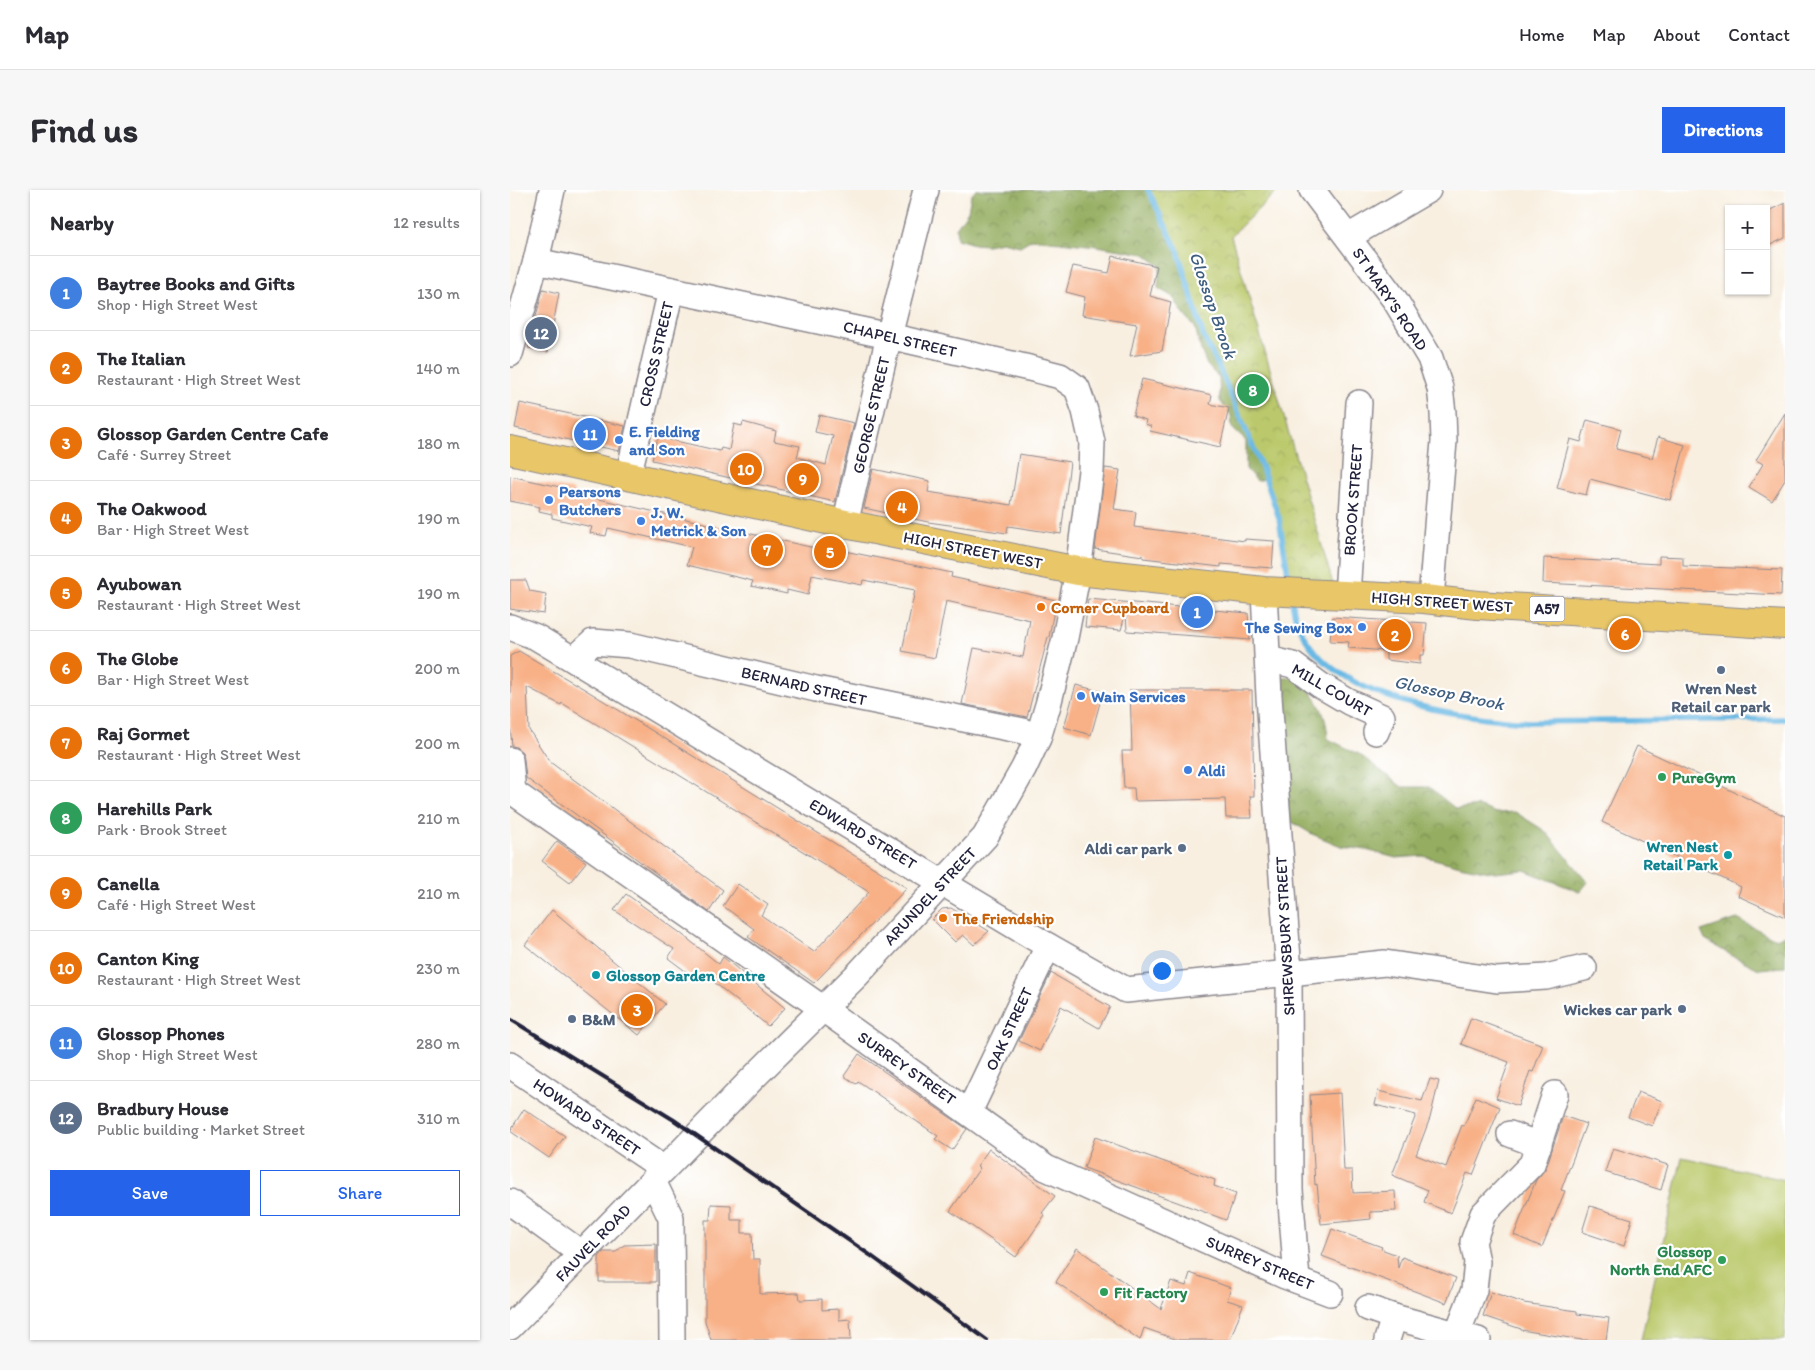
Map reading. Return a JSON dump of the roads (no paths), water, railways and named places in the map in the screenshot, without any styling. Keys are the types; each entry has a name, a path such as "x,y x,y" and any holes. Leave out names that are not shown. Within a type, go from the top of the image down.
{"main road":[{"name":"HIGH STREET WEST","path":"510,450 846,524 1078,571 1264,591 1432,599 1478,605 1785,625"}],"street":[{"path":"510,354 536,261 552,190"},
{"name":"GEORGE STREET","path":"846,524 889,336 926,190"},
{"name":"ST MARY'S ROAD","path":"1312,190 1395,300 1430,358 1440,388 1444,413 1444,441 1432,599"},
{"path":"1348,237 1428,190"},
{"name":"CHAPEL STREET","path":"536,261 889,336 1060,376 1077,388 1085,411 1092,442 1091,471 1078,571"},
{"name":"CROSS STREET","path":"628,476 671,290"},
{"name":"BROOK STREET","path":"1347,596 1359,403"},
{"name":"ARUNDEL STREET","path":"664,1169 822,1008 858,974 985,837 1016,784 1038,738 1065,638 1078,571"},
{"name":"SHREWSBURY STREET","path":"1264,591 1289,974 1290,1190 1297,1280"},
{"name":"EDWARD STREET","path":"510,626 536,637 1048,946 1126,990 1289,974 1385,962 1497,980 1546,977 1584,968"},
{"name":"BERNARD STREET","path":"576,661 581,652 593,642 630,645 816,689 1024,732 1038,738"},
{"name":"MILL COURT","path":"1268,659 1293,665 1320,685 1349,702 1382,717 1376,732"},
{"name":"SURREY STREET","path":"510,760 513,792 822,1008 1046,1168 1330,1293"},
{"name":"OAK STREET","path":"969,1112 1048,946"},
{"name":"HOWARD STREET","path":"510,1064 664,1169"},
{"path":"1368,1308 1390,1329 1467,1337 1477,1262 1473,1242 1483,1214 1532,1164 1555,1094"},
{"path":"1510,1134 1539,1145"},
{"path":"664,1169 671,1218 672,1340"},
{"name":"FAUVEL ROAD","path":"510,1327 664,1169"},
{"path":"510,1202 582,1254"}],"waterway":[{"name":"Glossop Brook","path":"1148,190 1178,251 1204,338 1218,365 1262,468 1279,518 1290,586"},
{"name":"Glossop Brook","path":"1292,600 1302,633 1323,660 1352,680 1386,696 1424,707 1462,715 1530,722 1785,719"}],"railway":[{"path":"510,1019 674,1120 870,1255 987,1340"}],"place":[{"name":"Bradbury House","path":"541,333"},
{"name":"Harehills Park","path":"1253,390"},
{"name":"Glossop Phones","path":"590,434"},
{"name":"E. Fielding and Son","path":"619,440"},
{"name":"Canton King","path":"746,469"},
{"name":"Canella","path":"803,479"},
{"name":"Pearsons Butchers","path":"549,500"},
{"name":"The Oakwood","path":"902,507"},
{"name":"J. W. Metrick & Son","path":"641,521"},
{"name":"Raj Gormet","path":"767,550"},
{"name":"Ayubowan","path":"830,552"},
{"name":"Corner Cupboard","path":"1041,607"},
{"name":"Baytree Books and Gifts","path":"1197,612"},
{"name":"The Sewing Box","path":"1362,627"},
{"name":"The Globe","path":"1625,634"},
{"name":"The Italian","path":"1395,635"},
{"name":"Wren Nest Retail car park","path":"1721,670"},
{"name":"Wain Services","path":"1081,696"},
{"name":"Aldi","path":"1188,770"},
{"name":"PureGym","path":"1662,777"},
{"name":"Aldi car park","path":"1182,848"},
{"name":"Wren Nest Retail Park","path":"1728,855"},
{"name":"The Friendship","path":"943,918"},
{"name":"Glossop Garden Centre","path":"596,975"},
{"name":"Wickes car park","path":"1682,1009"},
{"name":"Glossop Garden Centre Cafe","path":"637,1010"},
{"name":"B&M","path":"572,1019"},
{"name":"Glossop North End AFC","path":"1722,1260"},
{"name":"Fit Factory","path":"1104,1292"}]}
